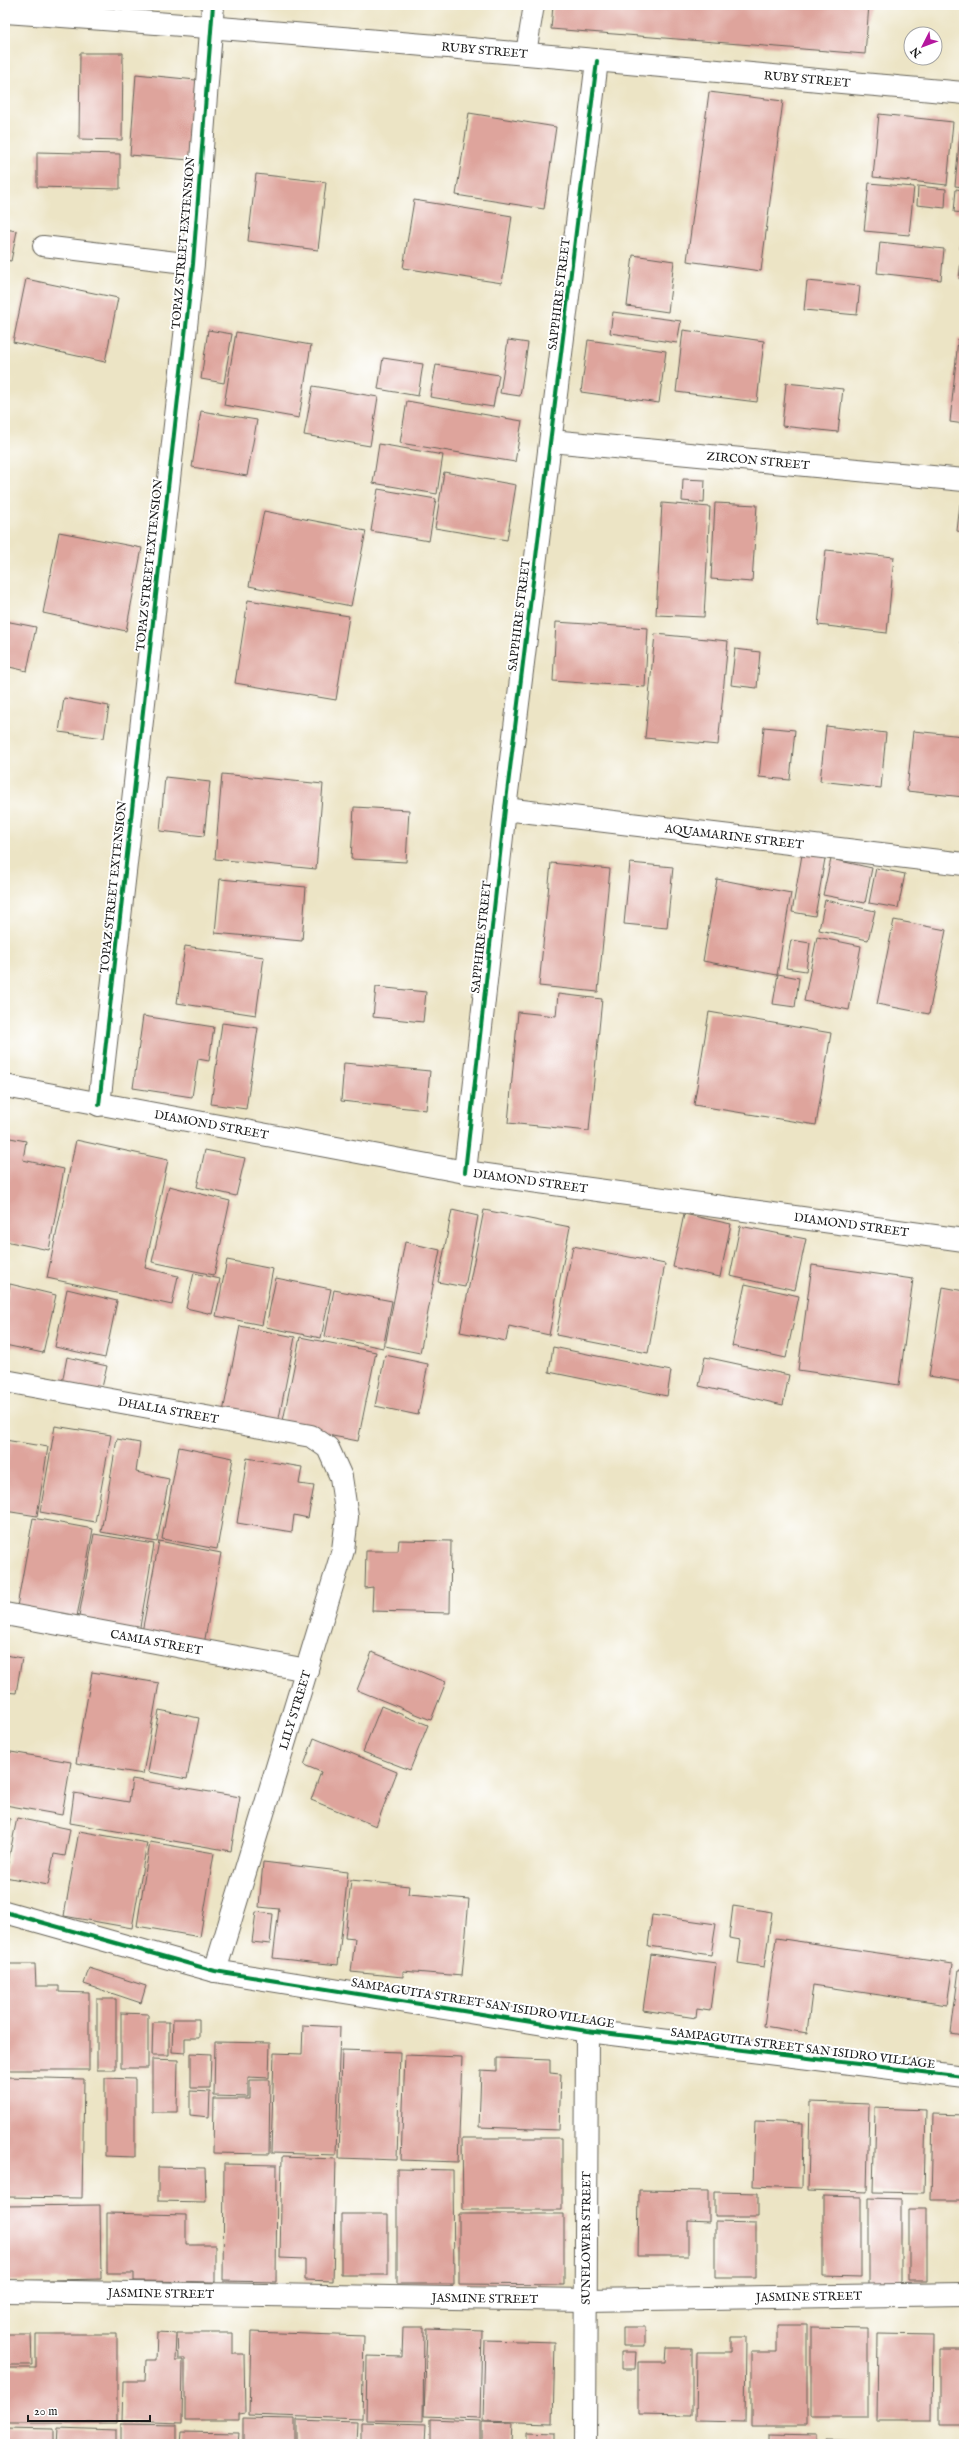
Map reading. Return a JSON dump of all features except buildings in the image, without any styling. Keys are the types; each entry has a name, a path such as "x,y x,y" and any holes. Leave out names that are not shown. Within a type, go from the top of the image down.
{"street":[{"name":"TOPAZ STREET EXTENSION","path":"99,1105 193,264 213,5"},
{"name":"RUBY STREET","path":"5,12 212,26 964,93"},
{"name":"SAPPHIRE STREET","path":"465,1172 505,809 597,61"},
{"name":"ZIRCON STREET","path":"551,441 964,480"},
{"name":"AQUAMARINE STREET","path":"505,809 964,864"},
{"name":"DIAMOND STREET","path":"5,1086 99,1105 465,1172 964,1240"},
{"name":"DHALIA STREET","path":"5,1381 311,1436 328,1448"},
{"name":"LILY STREET","path":"215,1970 343,1550 347,1517 341,1477 328,1448"},
{"name":"CAMIA STREET","path":"5,1614 307,1670"},
{"name":"SAMPAGUITA STREET SAN ISIDRO VILLAGE","path":"5,1912 215,1970 587,2031 964,2077"},
{"name":"SUNFLOWER STREET","path":"585,2444 587,2300 587,2031"},
{"name":"JASMINE STREET","path":"5,2291 587,2300 964,2294"}],"lane":[{"path":"526,53 534,5"},
{"path":"43,246 193,264"}],"cycle path":[{"path":"99,1105 193,264 213,5"},
{"path":"465,1172 505,809 597,61"},
{"path":"5,1912 215,1971 587,2031 964,2077"}]}
